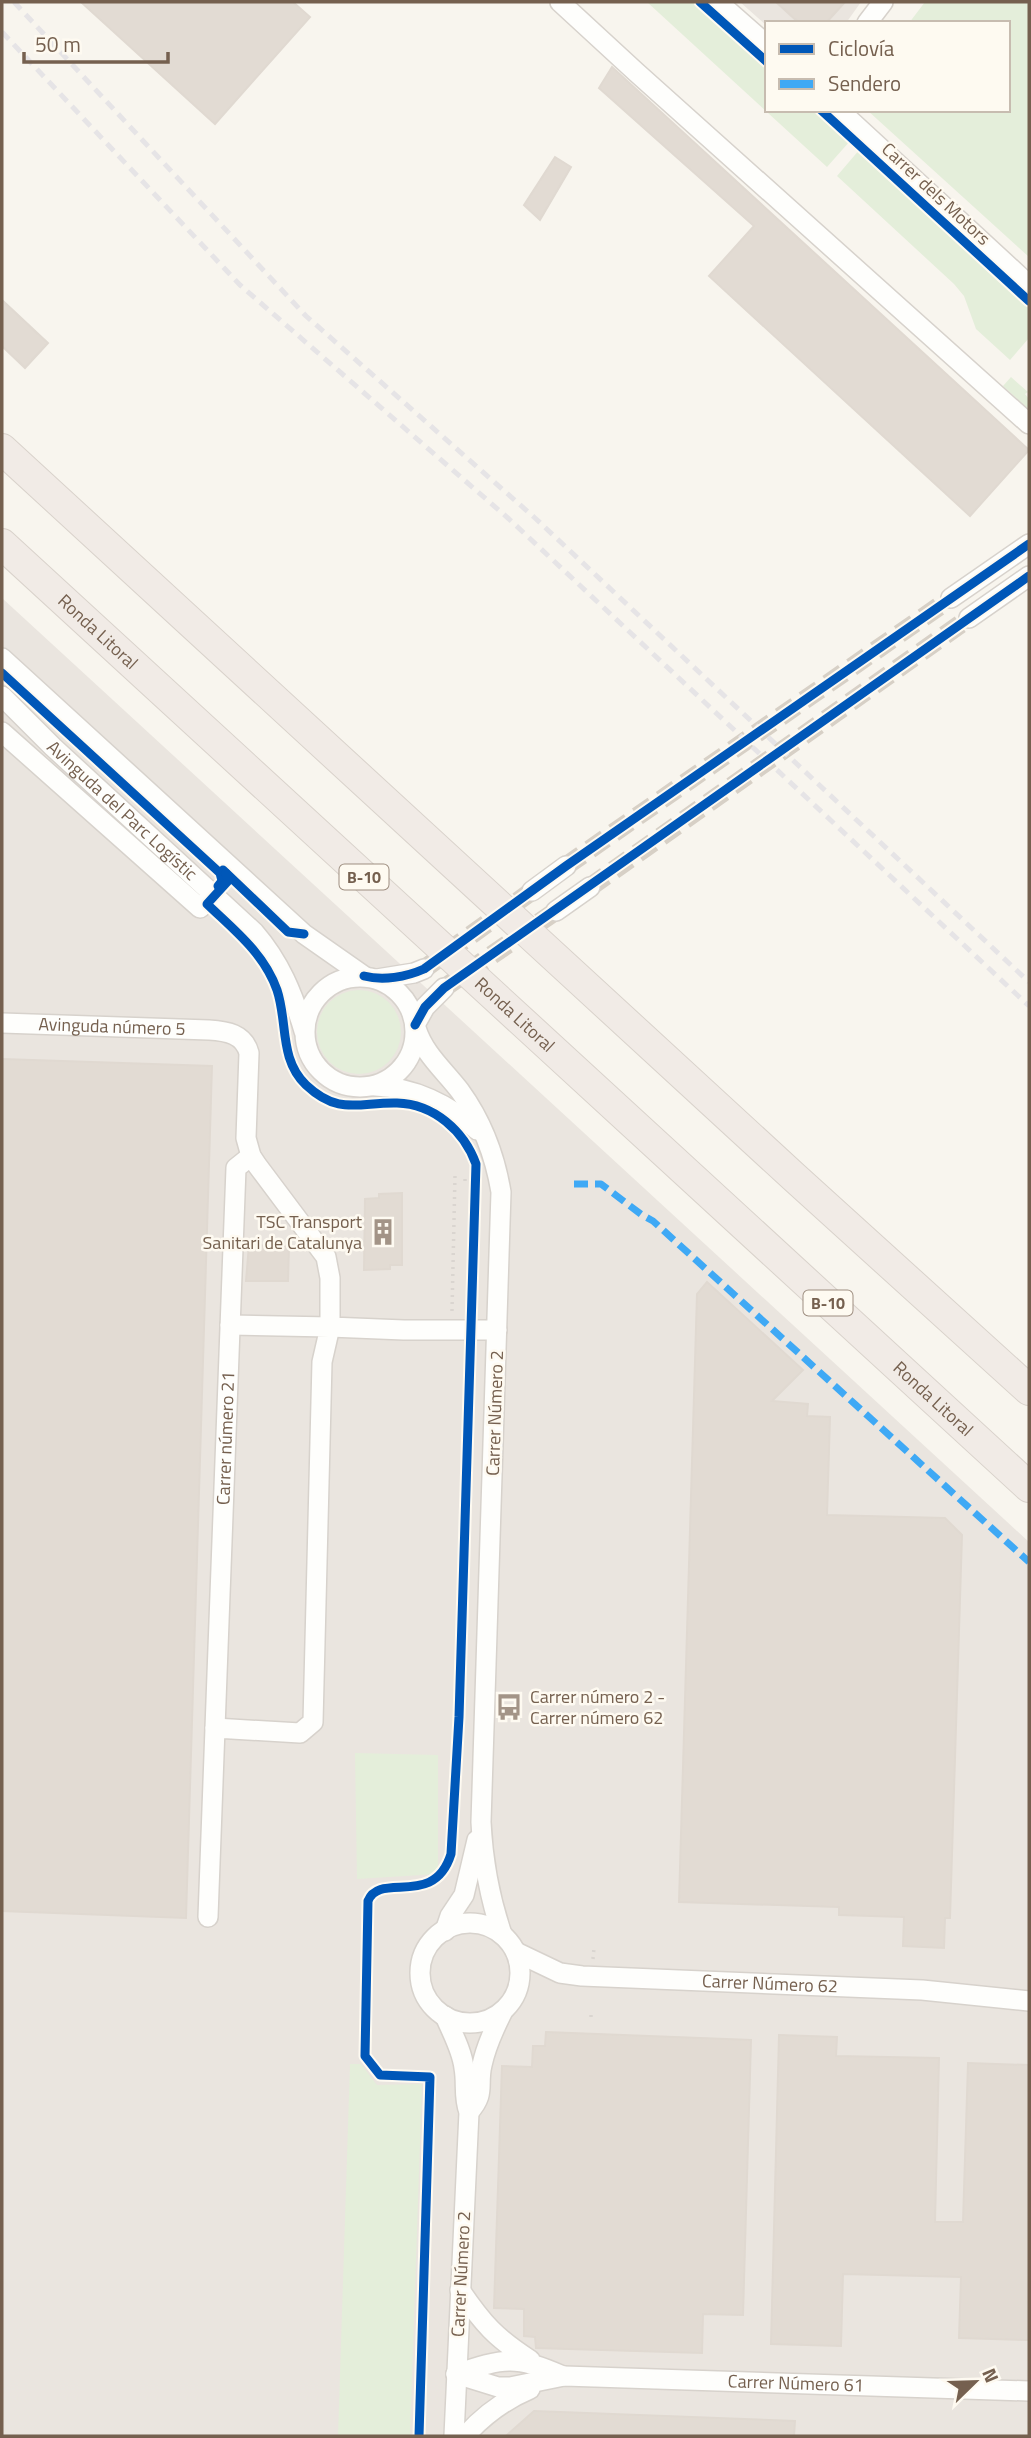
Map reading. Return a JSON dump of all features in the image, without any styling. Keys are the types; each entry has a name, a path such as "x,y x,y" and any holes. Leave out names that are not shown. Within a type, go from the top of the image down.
{"highway":[{"path":"2,449 1029,1390"},
{"name":"Ronda Litoral","path":"2,544 1029,1488"}],"street":[{"path":"560,2 1029,424"},
{"path":"718,2 765,43"},
{"path":"869,21 883,2"},
{"name":"Carrer dels Motors","path":"841,112 1029,285"},
{"path":"951,598 1029,544"},
{"path":"969,618 1029,576"},
{"name":"Avinguda del Parc Logístic","path":"2,658 304,934 371,978"},
{"name":"Avinguda del Parc Logístic","path":"2,696 53,747 254,932 267,947 289,986 304,1031"},
{"path":"2,732 200,908 214,895"},
{"path":"532,891 566,866"},
{"path":"556,911 590,887"},
{"path":"424,969 414,973 371,978 347,977 324,990 308,1012 304,1031 306,1045 313,1062 324,1075 339,1084 397,1089 433,1100 463,1118 485,1138"},
{"path":"371,978 397,990 408,1003 416,1026"},
{"path":"373,1086 389,1079 402,1068 412,1053 416,1026 425,1007 444,988"},
{"name":"Avinguda número 5","path":"2,1023 232,1032 243,1042 249,1053 246,1138 251,1156"},
{"name":"Carrer Número 2","path":"416,1026 424,1049 460,1091 485,1138 495,1163 501,1192 481,1822 489,1898 502,1934"},
{"path":"215,1728 300,1733 313,1722 322,1362 330,1327 329,1266 321,1247 251,1156"},
{"name":"Carrer número 21","path":"208,1917 236,1168 251,1156"},
{"path":"230,1325 497,1330"},
{"name":"Carrer Número 2","path":"445,1930 450,1916 464,1895 481,1822"},
{"path":"463,1923 486,1926 502,1934 516,1952 521,1973 515,1997 503,2011 486,2021 463,2023 445,2017 426,1997 420,1974 425,1951 445,1930 463,1923"},
{"name":"Carrer Número 62","path":"516,1952 560,1973 582,1976 922,1990 1029,2001"},
{"name":"Carrer Número 2","path":"469,2112 479,2101 481,2066 503,2011"},
{"name":"Carrer Número 2","path":"445,2017 465,2069 464,2100 469,2112 454,2436"},
{"name":"Carrer Número 61","path":"460,2290 481,2322 506,2344 534,2363 564,2376"},
{"name":"Carrer Número 61","path":"456,2374 503,2360 534,2363"},
{"name":"Carrer Número 61","path":"456,2374 498,2387 564,2376 1029,2391"},
{"name":"Carrer Número 61","path":"465,2436 482,2417 516,2395 564,2376"}],"path":[{"path":"452,1330 457,1175"},
{"path":"465,1175 465,1181"}],"shaded area":[{"path":"740,2 861,2 847,21 765,21 765,24"},
{"path":"2,598 1029,1542 1029,2436 2,2436"}],"green space":[{"path":"647,2 699,2 765,62 765,110"},
{"path":"925,2 1029,2 1029,257 869,112 1010,112 1010,21 911,21"},
{"path":"767,112 819,112 850,141 827,167"},
{"path":"860,149 1029,305 1029,338 1010,360 976,329 964,296 954,284 837,176"},
{"path":"1011,377 1028,392 1025,394 1029,399 1029,410 1003,386"},
{"path":"359,990 375,993 389,1002 398,1016 401,1032 398,1048 389,1062 375,1071 359,1074 343,1071 329,1062 320,1048 317,1032 320,1016 329,1002 343,993"},
{"path":"355,1753 438,1755 438,1874 357,1879"},
{"path":"350,2064 361,2064 377,2085 422,2084 410,2436 338,2436"}],"building":[{"path":"81,2 293,2 310,17 215,124"},
{"path":"776,2 845,2 828,21 797,21"},
{"path":"612,67 1029,450 970,516 709,276 754,226 599,88"},
{"path":"555,157 571,167 540,220 524,205"},
{"path":"2,300 48,343 25,368 2,346"},
{"path":"2,1059 212,1066 186,1918 2,1911"},
{"name":"TSC Transport Sanitari de Catalunya","path":"402,1193 402,1265 390,1265 390,1269 364,1270 365,1199 379,1198 379,1194"},
{"path":"249,1245 289,1246 288,1281 246,1281"},
{"path":"707,1282 803,1370 772,1401 808,1404 807,1416 830,1417 827,1515 945,1518 962,1535 950,1918 945,1918 944,1948 903,1946 904,1917 839,1915 839,1907 679,1902 697,1294"},
{"path":"546,2032 751,2040 743,2315 703,2314 702,2353 536,2348 535,2337 524,2336 524,2309 494,2308 502,2066 532,2067 533,2046 545,2046"},
{"path":"779,2035 837,2037 836,2056 939,2058 935,2222 963,2222 968,2063 1029,2065 1029,2340 959,2338 961,2277 843,2274 841,2346 771,2344"},
{"path":"534,2411 795,2421 794,2436 506,2436"}],"tunnel":[{"path":"566,866 951,598"},
{"path":"590,887 969,618"},
{"path":"424,969 532,891"},
{"path":"444,988 556,911"}],"railway":[{"path":"14,2 306,316 535,518 1029,982"},
{"path":"2,32 240,285 509,519 1029,1006"}],"marked path":[{"path":"574,1184 601,1184 653,1221 1029,1562"}],"cycle path":[{"path":"700,2 765,60"},
{"path":"823,112 1029,301"},
{"path":"364,976 394,977 424,969 566,866 1029,544"},
{"path":"415,1025 425,1007 444,988 1029,576"},
{"path":"2,673 220,873 222,881 218,886"},
{"path":"223,870 288,932 304,934"},
{"path":"226,873 228,881 207,904 256,953 271,977 280,1002 288,1052 297,1075 318,1095 339,1104 397,1103 423,1108 455,1130 476,1164 459,1717 451,1854 443,1871 433,1880 420,1885 384,1889 374,1893 368,1901 365,2056 380,2075 430,2077 419,2436"}],"place":[{"name":"TSC Transport Sanitari de Catalunya","path":"383,1232"},
{"name":"Carrer número 2 - Carrer número 62","path":"509,1707"}]}
